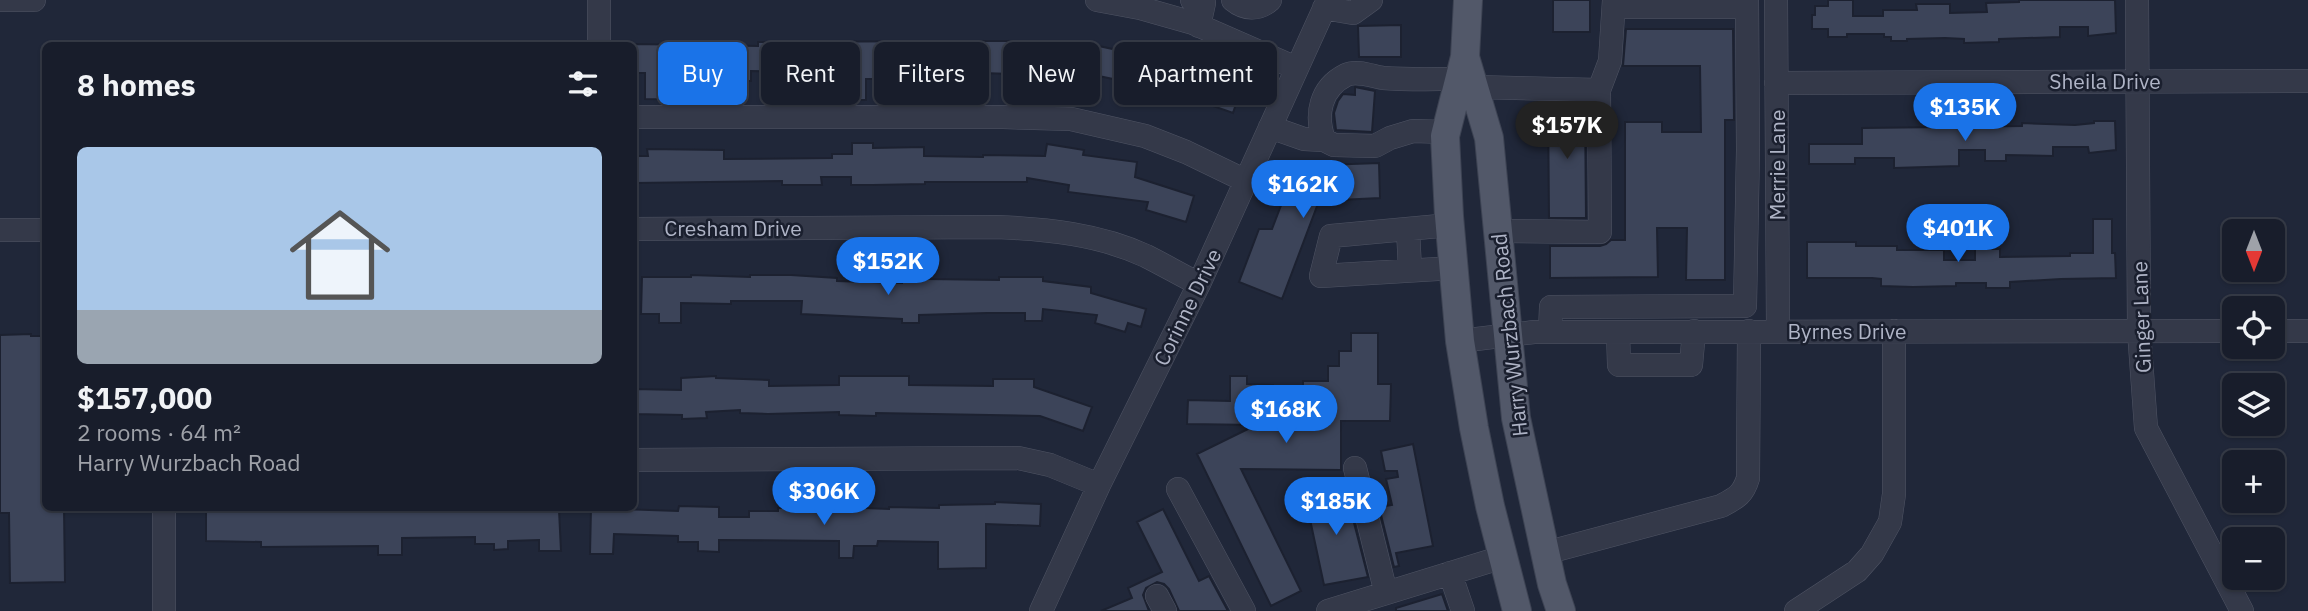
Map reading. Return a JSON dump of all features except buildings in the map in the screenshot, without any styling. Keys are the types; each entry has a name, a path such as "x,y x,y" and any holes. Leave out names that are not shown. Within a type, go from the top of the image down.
{"main road":[{"name":"Harry Wurzbach Road","path":"1468,0 1466,75 1446,132 1450,225 1460,341 1474,428 1517,611"},
{"name":"Harry Wurzbach Road","path":"1466,75 1489,138 1516,418 1552,584 1561,611"}],"street":[{"path":"0,0 34,0"},
{"path":"599,0 599,42"},
{"path":"1192,0 1204,4 1199,26"},
{"path":"1233,0 1244,8 1259,7 1270,0"},
{"path":"1326,4 1353,13 1371,0"},
{"name":"Merrie Lane","path":"1776,0 1777,331"},
{"name":"Ginger Lane","path":"2137,0 2139,331 2146,428 2242,611"},
{"path":"1111,1 1159,6 1296,68"},
{"path":"1498,231 1600,232 1599,90 1610,61 1614,3 1747,3 1745,306 1551,307 1550,332"},
{"name":"Corinne Drive","path":"1041,611 1099,485 1199,284 1326,4"},
{"path":"1324,140 1319,126 1321,103 1329,88 1347,74 1364,73 1382,78 1466,75 1599,90"},
{"name":"Sheila Drive","path":"1776,83 2308,81"},
{"path":"637,117 1071,119 1145,136 1246,181"},
{"path":"1270,127 1304,139 1324,140 1334,145 1376,146 1390,138 1413,131 1446,132"},
{"path":"1450,225 1331,236 1321,275 1454,268"},
{"name":"Cresham Drive","path":"637,229 1036,229 1075,234 1114,244 1144,255 1199,284"},
{"path":"1408,229 1410,270"},
{"path":"0,230 42,230"},
{"path":"1618,332 1619,365 1692,365 1694,331"},
{"path":"1545,553 1721,506 1739,497 1748,478 1749,331"},
{"path":"1796,611 1857,571 1872,554 1890,522 1894,494 1894,331"},
{"name":"Byrnes Drive","path":"1460,341 1550,332 2222,331"},
{"path":"2285,331 2308,331"},
{"path":"637,460 1018,458 1049,465 1099,485"},
{"path":"1355,468 1386,593"},
{"path":"1178,489 1244,611"},
{"path":"164,511 164,611"},
{"path":"1328,611 1503,557"},
{"path":"1450,573 1463,611"}]}
